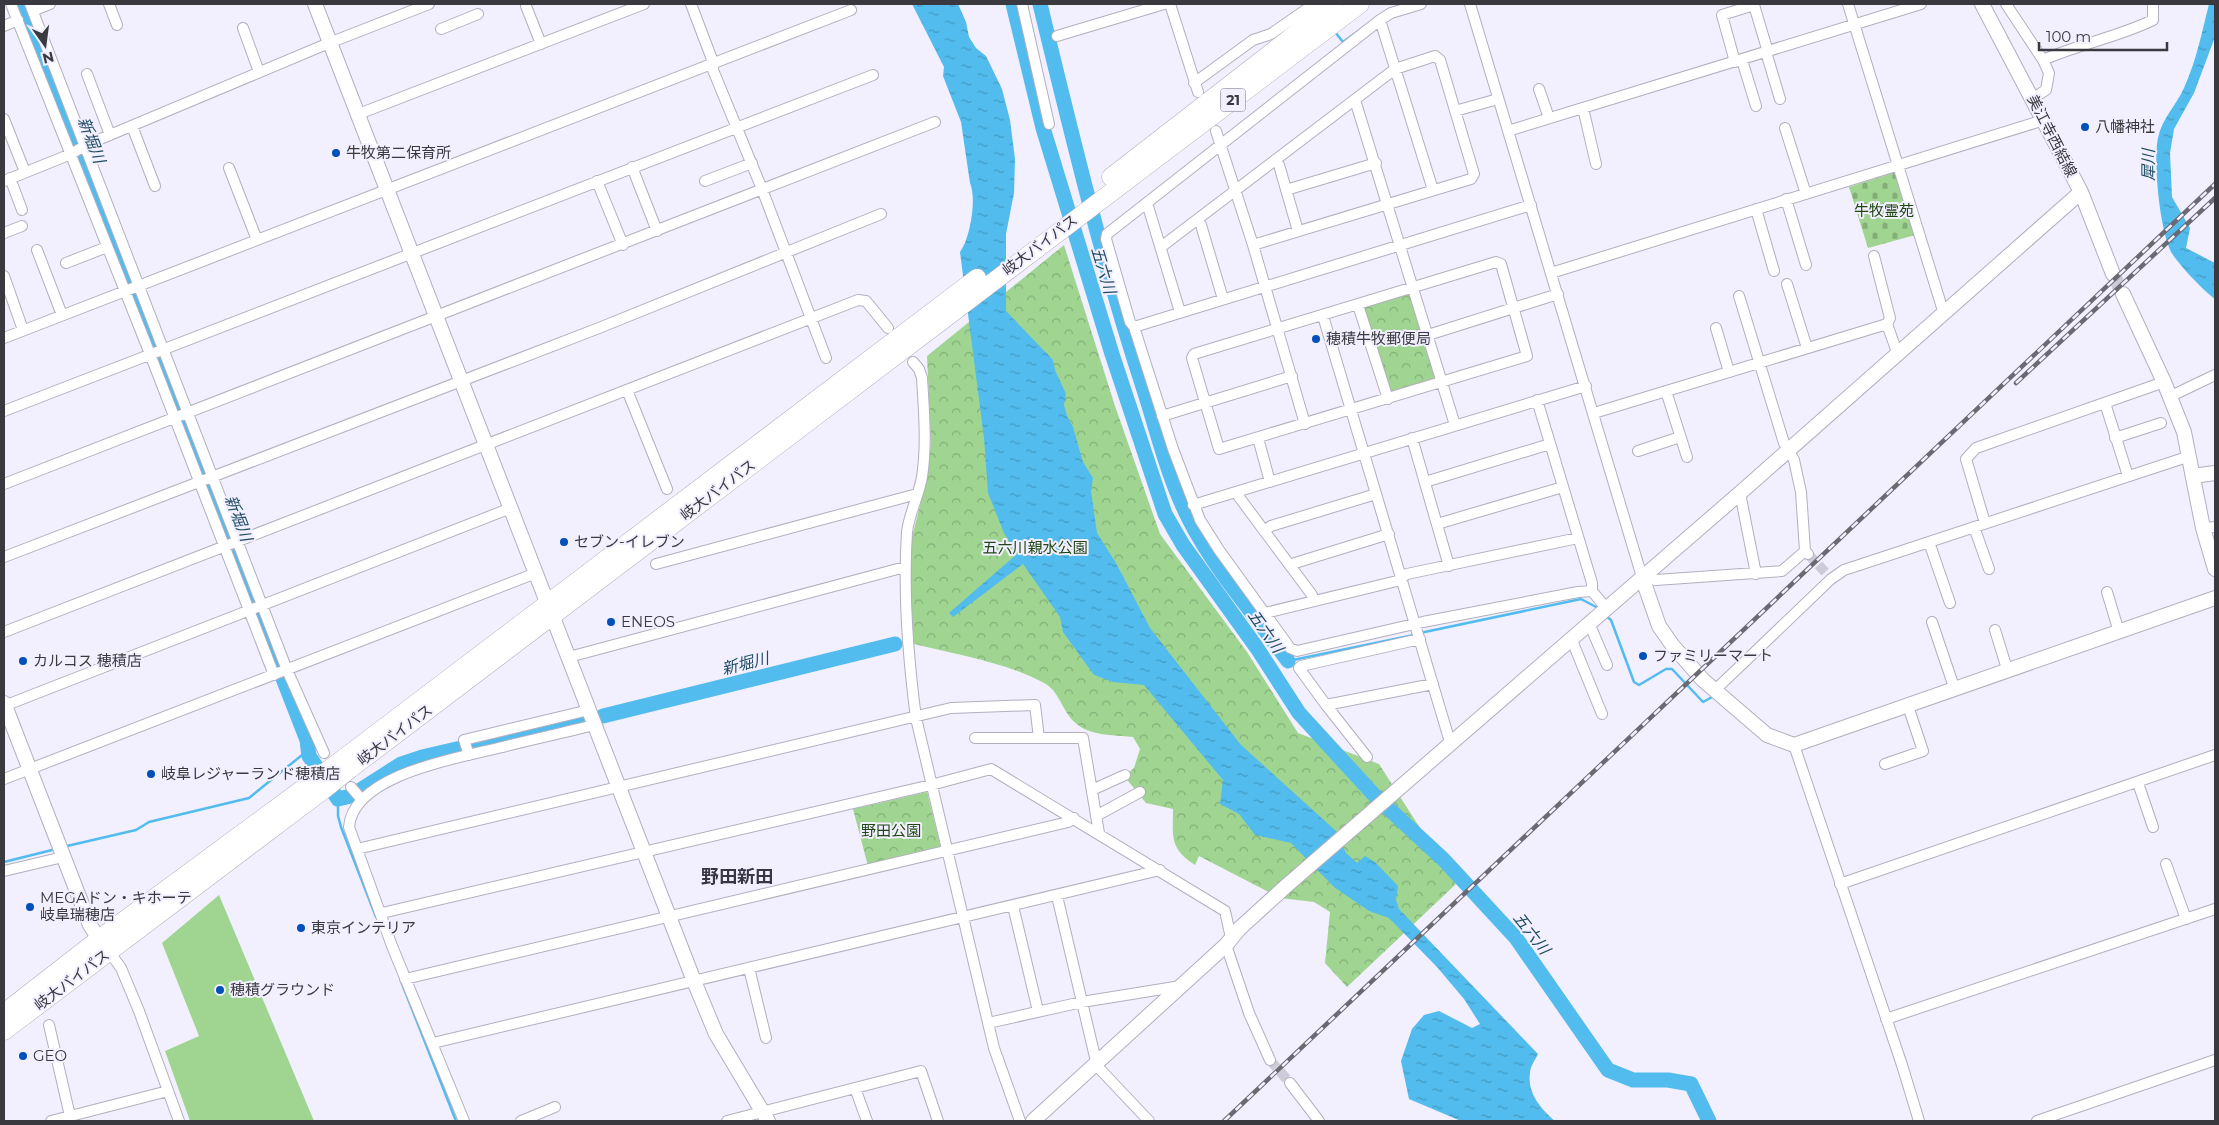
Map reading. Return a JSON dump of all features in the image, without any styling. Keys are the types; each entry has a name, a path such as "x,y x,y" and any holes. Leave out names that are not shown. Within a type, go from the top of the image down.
{"highway":[{"name":"岐大バイパス","path":"1103,191 1334,4"},
{"name":"岐大バイパス","path":"4,1013 104,945 321,783 348,771 549,610 1103,191 1360,4"},
{"name":"岐大バイパス","path":"4,1032 104,945"}],"street":[{"path":"11,4 79,150 280,673 324,753"},
{"path":"50,4 32,7 79,150 108,247 132,288 280,673"},
{"path":"109,4 117,25"},
{"path":"315,4 356,115 511,508 694,981 716,1034 765,1116"},
{"path":"22,210 7,179 259,72 429,4"},
{"path":"356,115 644,4"},
{"path":"690,4 714,62 713,70 752,163 826,358"},
{"path":"1022,4 1049,124"},
{"path":"1057,36 1164,4"},
{"path":"1170,4 1196,88 1253,40 1271,34 1314,4"},
{"path":"1421,4 1391,13 1380,20 1107,234 1106,239 1130,322 1134,327 1193,505 1219,550 1290,648 1297,651 1416,623 1578,592 1592,591"},
{"path":"1470,4 1642,577 1660,626 1673,646 1714,691 1767,735 1794,744 2008,672 2215,598"},
{"path":"1848,4 1944,314"},
{"path":"1508,131 1921,4"},
{"name":"美江寺西結線","path":"1982,4 2081,192 2113,274"},
{"path":"2006,4 2043,60 2049,73 2046,90 2033,98"},
{"path":"2043,60 2065,50 2134,30 2153,20 2153,4"},
{"path":"1756,106 1722,16 1754,5 1780,99"},
{"path":"526,6 540,44"},
{"path":"4,338 851,10"},
{"path":"441,29 478,14"},
{"path":"4,26 18,20"},
{"path":"1380,20 1433,190"},
{"path":"243,28 259,72"},
{"path":"1161,247 1395,69 1435,56 1440,60 1474,174 1471,179 1253,245"},
{"path":"87,74 110,135"},
{"path":"4,411 737,125 874,74"},
{"path":"1539,89 1550,118"},
{"path":"1455,111 1498,99"},
{"path":"1355,100 1389,204 1455,425"},
{"path":"1583,108 1596,164"},
{"path":"4,119 25,172"},
{"path":"1551,273 2044,120"},
{"path":"4,484 935,122"},
{"path":"132,126 155,186"},
{"path":"1785,128 1806,194"},
{"path":"1216,131 1222,144 1253,245 1305,424"},
{"path":"1275,160 1279,165 1298,231"},
{"path":"705,181 752,163"},
{"path":"1286,190 1376,164"},
{"path":"632,167 657,231"},
{"path":"229,168 257,240"},
{"path":"597,181 623,244"},
{"path":"1033,1121 1182,986 1285,886 1740,493 2081,192"},
{"path":"1786,200 1806,265"},
{"path":"1147,203 1180,312"},
{"path":"1134,327 1531,205"},
{"path":"1756,209 1774,271"},
{"path":"4,557 786,254 881,214"},
{"path":"1197,220 1201,225 1223,299"},
{"path":"4,233 22,226"},
{"path":"66,263 108,247"},
{"path":"37,250 62,315"},
{"path":"1874,256 1890,318 1887,324 1898,355"},
{"path":"1496,262 1501,264 1515,308 1527,356 1219,449 1192,358 1194,354 1414,288 1496,262"},
{"path":"5,282 23,330"},
{"path":"1787,284 1807,348"},
{"path":"1428,334 1558,294"},
{"path":"2123,294 2164,382 2190,456 2209,528 2215,569"},
{"path":"1642,577 1656,580 1782,571 1807,552 1801,492 1794,460 1788,450 1739,296"},
{"path":"4,632 811,320 858,300 866,301 888,328"},
{"path":"1358,305 1388,399"},
{"path":"1323,316 1450,742"},
{"path":"1594,413 1887,324"},
{"path":"1716,328 1730,372"},
{"path":"913,362 919,369 922,378 926,429 926,445 908,529 906,567 911,682 916,718 994,1048 1020,1121"},
{"path":"2170,397 2215,375"},
{"path":"1162,416 1292,376"},
{"path":"1985,523 1966,459 1976,448 2164,382"},
{"path":"1193,505 1586,386"},
{"path":"627,390 666,488"},
{"path":"1666,391 1687,458"},
{"path":"1537,400 1592,583 1592,591 1606,608"},
{"path":"2105,403 2128,476"},
{"path":"2115,438 2161,423"},
{"path":"1638,451 1680,437"},
{"path":"1258,438 1270,482"},
{"path":"1412,438 1448,566"},
{"path":"1425,482 1550,444"},
{"path":"1714,691 1829,577 1844,570 2190,456"},
{"path":"2194,476 2215,473"},
{"path":"1436,524 1563,487"},
{"path":"1238,492 1239,497 1312,596 1313,601"},
{"path":"1740,493 1756,574"},
{"path":"656,564 917,494"},
{"path":"1264,531 1272,526 1376,494"},
{"path":"179,1121 139,1011 121,968 90,925 4,705 511,508"},
{"path":"1974,527 1989,569"},
{"path":"1291,567 1295,563 1389,534"},
{"path":"1265,613 1397,581 1407,574 1578,538"},
{"path":"1930,542 1950,603"},
{"path":"569,657 906,567"},
{"path":"4,779 536,573"},
{"path":"2107,592 2120,632"},
{"path":"1589,622 1607,665"},
{"path":"1932,622 1956,690"},
{"path":"1995,630 2008,672"},
{"path":"1571,638 1602,714"},
{"path":"1367,757 1299,668 1420,639"},
{"path":"1326,705 1433,684"},
{"path":"357,849 916,718 951,708 1034,705 1039,738"},
{"path":"1885,764 1923,751 1908,706"},
{"path":"469,755 464,740 589,710"},
{"path":"464,1121 405,979 349,827 350,816 361,799 405,773 469,755 594,725"},
{"path":"975,738 1083,738 1099,833"},
{"path":"1794,744 1919,1121"},
{"path":"1840,884 2215,755"},
{"path":"382,913 931,785 991,769 1225,911 1228,942 1249,1013 1270,1060"},
{"path":"348,771 361,799"},
{"path":"1092,790 1125,775"},
{"path":"2138,783 2153,827"},
{"path":"1096,816 1140,792"},
{"path":"405,979 1068,822 1074,818"},
{"path":"4,871 63,857"},
{"path":"2166,864 2186,919"},
{"path":"433,1043 1160,870"},
{"path":"1057,896 1097,1063 1149,1121"},
{"path":"1013,906 1038,1012"},
{"path":"1886,1019 2215,909"},
{"path":"749,968 766,1038"},
{"path":"988,1023 1082,1002 1182,986"},
{"path":"48,1024 77,1117"},
{"path":"2037,1121 2215,1060"},
{"path":"727,1121 765,1116 855,1088 922,1071 938,1121"},
{"path":"1290,1083 1319,1121"},
{"path":"855,1088 867,1121"},
{"path":"52,1121 77,1117 168,1091"},
{"path":"521,1121 540,1118 555,1107"}],"green space":[{"name":"牛牧霊苑","path":"1899,171 1919,234 1868,248 1849,187"},
{"name":"五六川親水公園","path":"1064,245 1115,406 1160,534 1247,652 1298,733 1379,764 1456,884 1347,987 1325,963 1330,912 1314,902 1280,898 1199,856 1195,865 1181,853 1174,841 1173,809 1146,803 1124,776 1134,768 1140,749 1133,737 1102,734 1085,729 1070,717 1052,689 1031,676 981,660 914,644 908,553 926,482 931,443 927,356"},
{"path":"1409,294 1412,296 1437,377 1435,380 1391,393 1363,311 1365,305"},
{"name":"野田公園","path":"927,792 941,848 868,866 853,809"},
{"name":"穂積グラウンド","path":"219,895 314,1121 190,1121 165,1051 199,1036 162,943"}],"water":[{"path":"912,4 958,4 966,22 969,37 976,48 986,56 1002,89 1010,120 1015,159 1014,193 1006,234 1006,311 1053,360 1055,370 1066,394 1064,405 1067,416 1073,427 1083,462 1093,478 1091,491 1097,533 1116,563 1150,628 1241,745 1336,831 1346,853 1357,863 1365,856 1375,862 1398,886 1396,900 1399,909 1538,1054 1530,1071 1531,1087 1540,1106 1555,1121 1461,1121 1409,1099 1401,1061 1412,1029 1424,1015 1439,1011 1472,1028 1480,1024 1464,999 1437,967 1389,918 1369,911 1334,887 1291,843 1255,835 1239,814 1220,804 1223,780 1144,685 1113,682 1094,675 1063,632 1060,617 1023,564 953,617 949,613 1017,554 1004,533 988,493 984,438 960,252 967,238 973,208 961,122 943,76 944,67"},
{"name":"犀川","path":"2209,4 2215,4 2215,37 2194,93 2174,129 2170,153 2172,197 2190,228 2186,248 2215,263 2215,299 2182,266 2168,245 2161,216 2156,163 2160,131 2181,94 2192,68"}],"waterway":[{"name":"新堀川","path":"20,4 307,740 309,756 338,799 351,796 401,764 422,757 582,720"},
{"name":"五六川","path":"1013,4 1043,128 1112,354 1165,514 1183,545 1257,648 1299,713 1375,796 1444,860 1516,938 1608,1070 1633,1080 1668,1080 1691,1084 1709,1121"},
{"path":"1040,4 1075,148 1101,244 1128,340 1175,487 1199,538 1236,592 1288,661"},
{"path":"1335,32 1343,42 1389,9"},
{"path":"1420,633 1581,599 1598,608"},
{"path":"1606,616 1611,620 1634,682 1639,685 1666,669 1672,669 1703,702 1714,696"},
{"path":"1288,661 1414,635"},
{"name":"新堀川","path":"603,716 895,644"},
{"path":"67,846 136,830 149,822 249,798 307,751"},
{"path":"338,799 338,816 341,827 376,917"},
{"path":"4,862 52,850"},
{"path":"401,981 456,1121"}],"tunnel":[{"path":"2113,274 2123,294"},
{"path":"1808,554 1827,574"},
{"path":"1270,1060 1290,1083"}],"railway":[{"path":"1224,1121 2215,184"},
{"path":"2016,383 2215,198"}],"place":[{"name":"八幡神社","path":"2085,127"},
{"name":"牛牧第二保育所","path":"336,153"},
{"name":"穂積牛牧郵便局","path":"1316,339"},
{"name":"セブン-イレブン","path":"564,542"},
{"name":"ENEOS","path":"611,622"},
{"name":"ファミリーマート","path":"1643,656"},
{"name":"カルコス 穂積店","path":"23,661"},
{"name":"岐阜レジャーランド穂積店","path":"151,774"},
{"name":"MEGAドン・キホーテ 岐阜瑞穂店","path":"30,907"},
{"name":"東京インテリア","path":"301,928"},
{"name":"穂積グラウンド","path":"220,990"},
{"name":"GEO","path":"23,1056"}],"district":[{"name":"野田新田","path":"737,877"}]}
